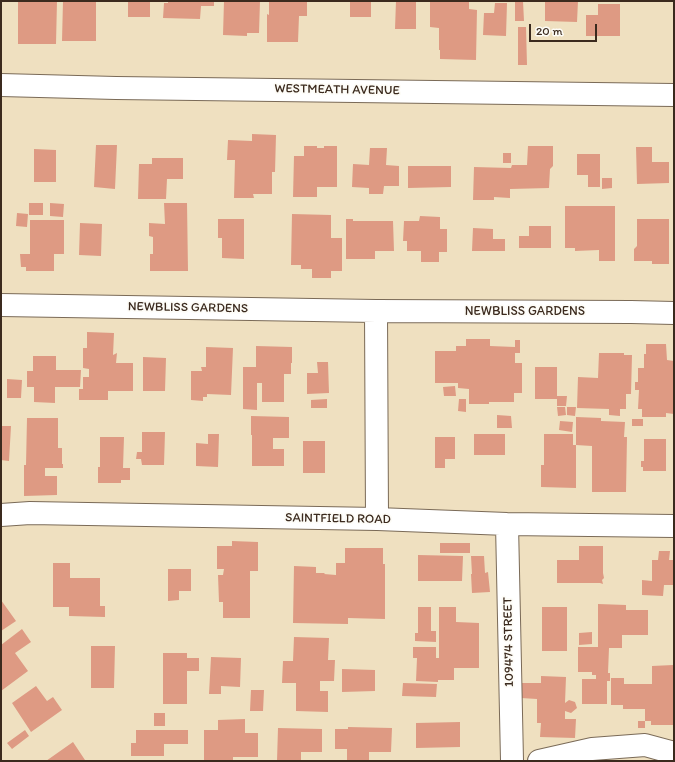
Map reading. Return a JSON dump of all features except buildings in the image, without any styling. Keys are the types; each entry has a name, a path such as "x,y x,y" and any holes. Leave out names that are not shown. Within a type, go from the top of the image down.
{"street":[{"name":"WESTMEATH AVENUE","path":"1,85 116,88 674,94"},
{"name":"NEWBLISS GARDENS","path":"1,305 376,311 674,313"},
{"path":"376,311 377,519"},
{"name":"SAINTFIELD ROAD","path":"1,515 30,513 377,519 507,524 674,526"},
{"name":"109474 STREET","path":"507,524 512,761"},
{"path":"538,761 592,749 645,745 674,753"}]}
